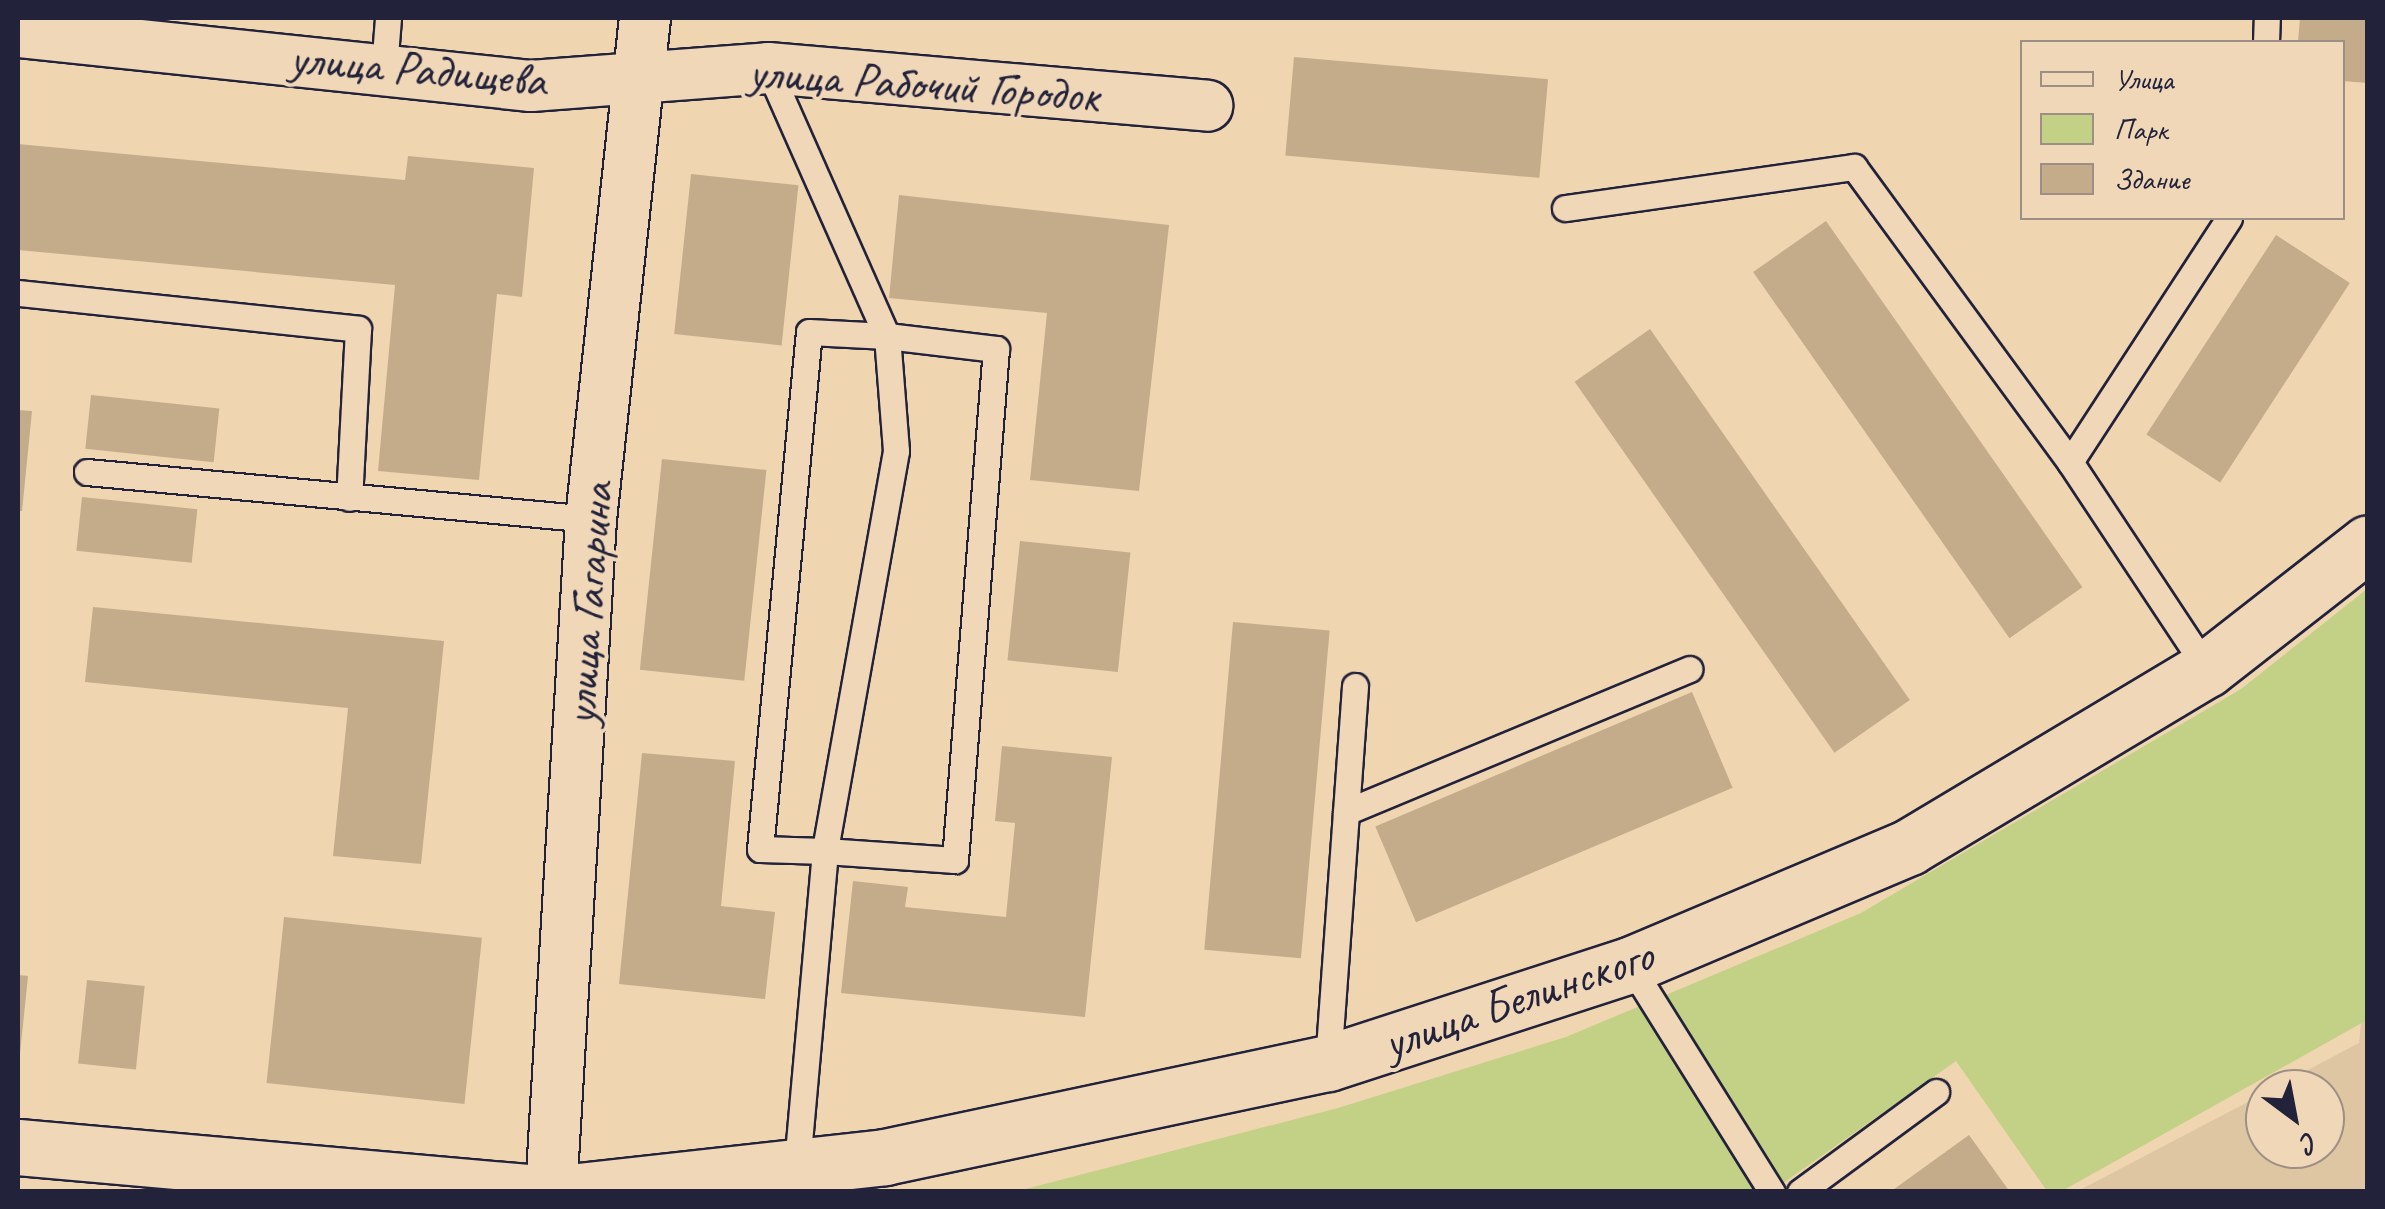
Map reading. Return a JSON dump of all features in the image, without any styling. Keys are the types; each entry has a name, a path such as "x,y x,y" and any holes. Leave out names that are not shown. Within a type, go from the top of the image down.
{"street":[{"name":"улица Гагарина","path":"551,1192 591,519 645,18"},
{"name":"улица Радищева","path":"18,32 530,86 640,75"},
{"name":"улица Рабочий Городок","path":"640,75 768,68 1207,106"},
{"name":"улица Белинского","path":"569,1192 885,1157 1328,1063 1630,964 1909,847 2207,669 2368,544"},
{"path":"18,1147 179,1177 527,1192"}],"lane":[{"path":"384,68 388,18"},
{"path":"768,68 887,336 896,451 825,851 797,1167"},
{"path":"1565,208 1854,167 2070,462 2207,669"},
{"path":"2070,462 2228,220"},
{"path":"18,293 358,329 349,498"},
{"path":"809,332 887,336 996,348 955,860 760,849 809,332"},
{"path":"86,472 591,519"},
{"path":"1346,812 1690,669"},
{"path":"1328,1063 1355,686"},
{"path":"1630,964 1772,1192"},
{"path":"1800,1192 1936,1092"}],"shaded area":[{"path":"2367,965 2367,1191 2076,1192 2245,1103 2245,1169 2345,1169 2345,1069 2310,1069 2359,1043"}],"green space":[{"path":"2367,589 2367,1020 2280,1069 2245,1069 2245,1088 2062,1191 2047,1191 1956,1061 1772,1191 1014,1192 1338,1108 1566,1037 1861,913 2241,689"}],"building":[{"path":"2300,18 2368,18 2368,83 2345,81 2345,40 2298,40"},
{"path":"1294,57 1548,79 1539,178 1285,156"},
{"path":"18,144 405,180 408,156 534,168 522,297 497,294 479,480 378,471 395,285 18,250"},
{"path":"691,174 798,185 782,345 674,334"},
{"path":"899,195 1169,225 1139,491 1030,480 1047,313 889,298"},
{"path":"1826,221 2082,587 2009,638 1753,272"},
{"path":"2276,235 2350,283 2220,483 2146,435"},
{"path":"1650,329 1910,700 1834,753 1575,382"},
{"path":"91,395 219,408 214,462 85,449"},
{"path":"18,410 32,411 22,511 18,511"},
{"path":"662,459 766,470 744,681 640,670"},
{"path":"82,497 197,509 192,563 76,551"},
{"path":"1020,541 1130,553 1118,672 1007,660"},
{"path":"93,607 444,641 421,864 333,856 348,708 85,682"},
{"path":"1233,622 1330,630 1301,958 1204,950"},
{"path":"1692,692 1733,788 1416,922 1375,826"},
{"path":"1002,746 1112,757 1085,1017 841,993 853,881 908,887 905,907 1006,917 1015,823 995,821"},
{"path":"642,753 735,761 721,906 775,912 765,999 619,984"},
{"path":"284,917 482,938 464,1104 267,1083"},
{"path":"18,975 28,976 20,1054 18,1054"},
{"path":"87,980 145,986 136,1070 78,1064"},
{"path":"1969,1135 2010,1192 1890,1192"}]}
